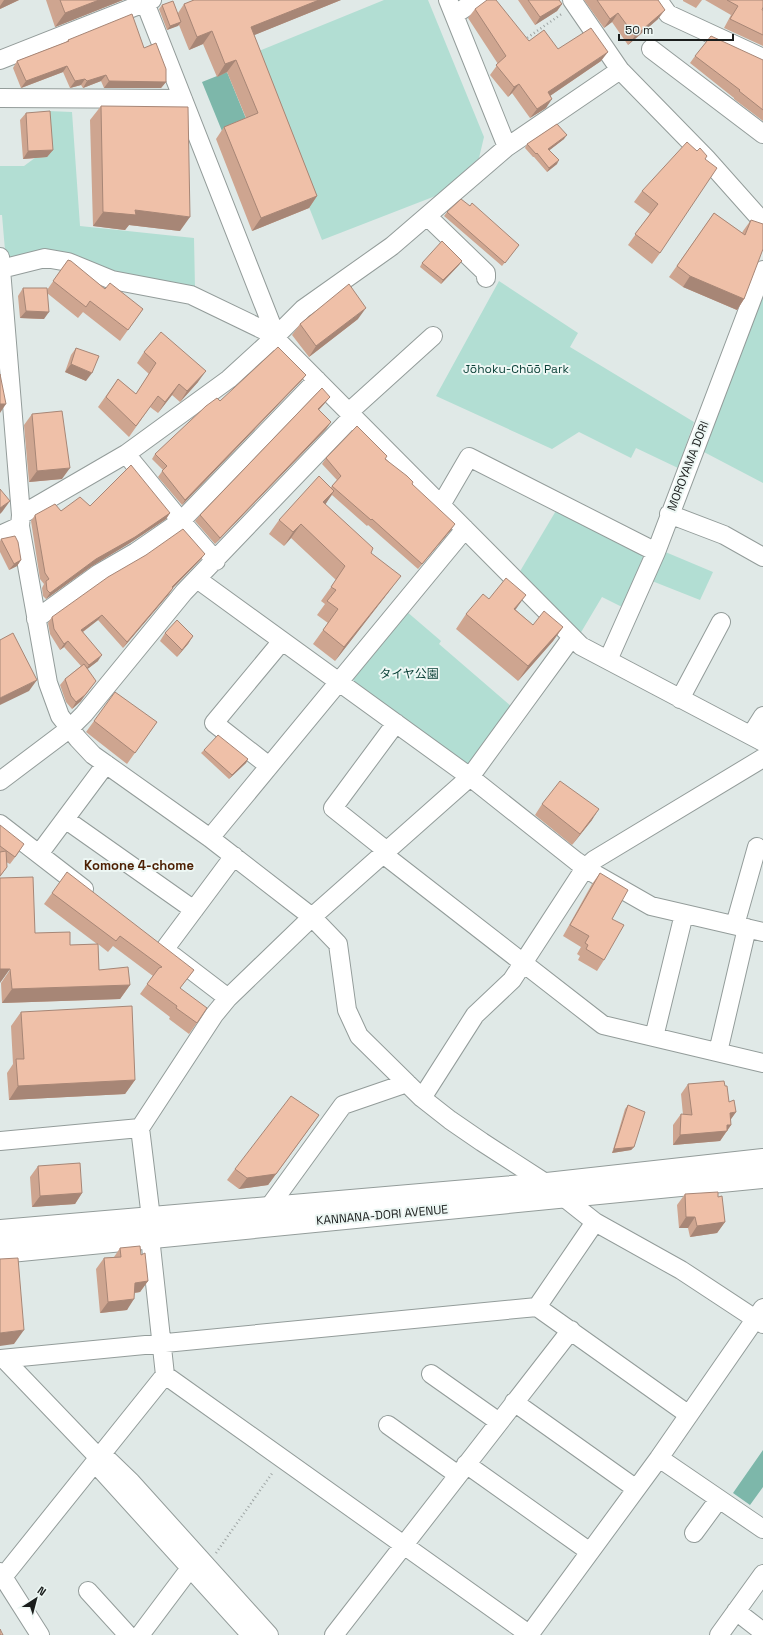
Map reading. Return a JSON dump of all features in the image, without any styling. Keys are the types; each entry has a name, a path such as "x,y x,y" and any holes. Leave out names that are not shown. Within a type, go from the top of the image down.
{"main road":[{"name":"KANNANA-DORI AVENUE","path":"0,1252 269,1207 547,1184 763,1160"},
{"name":"KANNANA-DORI AVENUE","path":"0,1231 150,1227 565,1198 763,1177"}],"street":[{"path":"477,0 451,8 507,147"},
{"path":"658,0 668,14 763,58"},
{"path":"0,60 147,1 183,99 280,343 581,646 757,739 763,716"},
{"path":"573,3 620,70 706,158 763,222"},
{"path":"651,49 763,134"},
{"path":"0,535 20,520 126,454 229,379 303,309 392,246 507,147 620,70"},
{"path":"0,98 183,99"},
{"path":"427,216 486,273 486,278"},
{"path":"165,1375 530,1635 635,1488 659,1458 761,1317 595,1222 547,1184 456,1124 422,1098 359,1036 347,1010 338,944 312,917 234,856 93,755 69,729 60,716 51,694 36,619 20,520 0,263 45,258 70,262 112,280 191,295 276,336"},
{"name":"MOROYAMA DORI","path":"608,660 656,552 669,514 763,270"},
{"path":"0,781 69,729 84,714 184,592 216,560 351,414 433,336"},
{"path":"36,619 98,574 136,552 181,521 317,380"},
{"path":"126,454 181,521 216,560"},
{"path":"441,505 469,457 656,552"},
{"path":"669,514 724,535 763,557"},
{"path":"210,838 465,529"},
{"path":"197,580 470,777 585,868 651,906 748,928"},
{"path":"680,699 721,622"},
{"path":"40,1635 1,1576 99,1458 165,1375 140,1128 214,1014 228,998 312,917 470,777 572,636"},
{"path":"269,766 214,723 282,641"},
{"path":"396,723 333,808 385,852 603,1025 763,1063"},
{"path":"422,1098 475,1015 512,980 585,868 594,860 763,758"},
{"path":"39,854 106,764"},
{"path":"65,819 194,910"},
{"path":"0,824 95,897"},
{"path":"718,1052 748,928 757,847"},
{"path":"228,998 158,945 194,910 234,856"},
{"path":"654,1037 684,914"},
{"path":"269,1207 343,1105 407,1083"},
{"path":"0,1141 140,1128"},
{"path":"537,1307 595,1222"},
{"path":"2,1359 161,1342 537,1307 689,1415"},
{"path":"334,1635 571,1330"},
{"path":"2,1359 99,1458 198,1564 269,1635"},
{"path":"431,1374 499,1422"},
{"path":"514,1402 635,1488"},
{"path":"388,1425 462,1470 590,1552"},
{"path":"659,1458 763,1530"},
{"path":"694,1534 718,1499"},
{"path":"140,1635 198,1564"},
{"path":"198,1564 252,1635"},
{"path":"719,1635 763,1574"},
{"path":"88,1592 128,1635"},
{"path":"736,1611 763,1632"}],"path":[{"path":"519,43 573,3"},
{"path":"198,1564 283,1459"}],"green space":[{"path":"384,0 428,0 484,137 479,158 438,195 322,240 249,55"},
{"path":"48,111 72,112 80,226 194,238 195,289 117,274 6,262 2,215 0,215 0,166 24,166 47,149"},
{"name":"Jōhoku-Chūō Park","path":"499,281 578,333 570,347 694,422 678,468 636,448 631,458 579,432 552,449 436,396"},
{"path":"763,291 763,483 702,451"},
{"path":"557,509 639,550 644,559 622,607 602,597 580,634 519,573"},
{"path":"663,551 713,572 700,600 652,581"},
{"name":"タイヤ公園","path":"406,611 441,641 439,644 512,707 471,763 463,765 354,686 353,676"}],"shaded area":[{"path":"227,72 249,126 224,136 202,82"},
{"path":"763,1450 763,1487 750,1505 733,1493"}],"building":[{"path":"60,0 99,0 65,13"},
{"path":"194,0 319,0 251,27 317,196 261,218 224,127 258,113 236,60 225,64 212,31 197,37 184,4"},
{"path":"487,0 496,0 529,41 544,30 558,49 591,28 608,52 548,92 552,99 537,109 519,84 514,87 496,65 506,56 475,9"},
{"path":"528,0 559,0 562,4 540,17"},
{"path":"597,0 658,0 665,10 635,36 618,13 610,19"},
{"path":"727,0 763,0 763,35 730,19 738,6"},
{"path":"173,1 181,22 170,26 162,5"},
{"path":"132,14 144,48 156,43 166,69 166,82 109,81 106,75 87,81 85,79 75,81 67,66 26,81 17,61"},
{"path":"711,36 763,60 763,110 739,91 740,90 695,56"},
{"path":"101,106 188,107 190,217 135,210 136,215 103,212"},
{"path":"50,111 53,150 28,151 26,113"},
{"path":"557,124 567,135 548,149 559,160 549,168 537,153 536,154 527,144"},
{"path":"687,142 697,151 700,148 707,156 705,159 717,168 660,253 635,234 658,204 642,191"},
{"path":"461,199 470,206 472,203 519,245 505,263 447,212"},
{"path":"714,213 745,235 751,220 763,224 763,249 744,299 690,276 677,266"},
{"path":"442,241 462,261 443,280 422,263"},
{"path":"68,260 105,289 110,283 143,309 128,330 90,301 86,307 53,281"},
{"path":"349,284 366,308 316,346 300,324"},
{"path":"23,288 47,288 49,312 26,311"},
{"path":"161,332 206,371 187,391 179,384 165,402 158,396 136,426 106,397 118,379 136,394 156,363 144,352"},
{"path":"278,347 306,375 185,500 162,471 167,466 155,454 206,406 217,398 220,401"},
{"path":"76,348 99,356 92,373 71,364"},
{"path":"0,374 6,404 0,404"},
{"path":"322,388 330,397 318,409 331,422 220,538 200,515"},
{"path":"62,411 70,468 37,471 32,414"},
{"path":"357,426 387,456 385,459 407,476 413,482 412,484 455,524 422,564 372,519 371,520 332,486 341,476 326,458"},
{"path":"131,465 170,513 135,537 96,559 50,593 47,590 46,581 49,579 45,573 35,515 55,504 61,511 80,497 90,506"},
{"path":"319,476 334,491 323,502 373,548 371,553 401,576 344,647 323,630 338,609 327,601 336,590 331,587 345,566 301,524 293,532 279,520"},
{"path":"0,489 10,501 0,508"},
{"path":"183,529 205,554 172,587 173,588 127,642 102,615 81,630 102,655 89,665 68,641 64,644 54,629 52,617 108,577 146,555"},
{"path":"15,536 18,542 21,560 14,564 1,539"},
{"path":"506,578 526,595 514,609 533,625 544,611 563,627 528,666 466,614 483,594 489,599"},
{"path":"177,620 193,636 182,650 165,633"},
{"path":"13,633 37,680 0,698 0,640"},
{"path":"84,664 96,681 85,695 76,702 71,696 65,679"},
{"path":"115,692 157,722 135,753 94,721"},
{"path":"218,735 248,759 232,775 204,750"},
{"path":"560,781 599,809 580,834 542,804"},
{"path":"0,825 24,844 15,857 0,846"},
{"path":"6,851 7,867 0,876 0,852"},
{"path":"67,872 194,970 180,988 207,1008 197,1023 147,984 159,968 162,967 120,936 116,941 52,893"},
{"path":"600,873 628,890 612,919 624,925 604,960 586,949 588,945 585,943 589,936 570,925"},
{"path":"33,877 35,933 70,932 70,945 98,944 99,970 128,967 130,985 12,989 10,969 0,969 0,878"},
{"path":"132,1006 135,1080 18,1086 16,1059 24,1059 21,1012"},
{"path":"724,1081 725,1086 727,1086 729,1102 734,1100 736,1112 730,1113 731,1125 727,1125 727,1131 680,1135 681,1114 692,1115 688,1084"},
{"path":"291,1096 319,1115 276,1174 247,1178 235,1169"},
{"path":"628,1105 645,1112 634,1147 614,1149"},
{"path":"80,1163 82,1193 40,1196 38,1166"},
{"path":"718,1192 718,1197 722,1196 725,1222 697,1226 695,1217 686,1217 685,1194"},
{"path":"140,1246 141,1255 145,1253 148,1281 135,1283 134,1299 108,1302 104,1258 121,1257 120,1248"},
{"path":"18,1258 24,1330 0,1333 0,1259"}],"district":[{"name":"Komone 4-chome","path":"139,865"}]}
